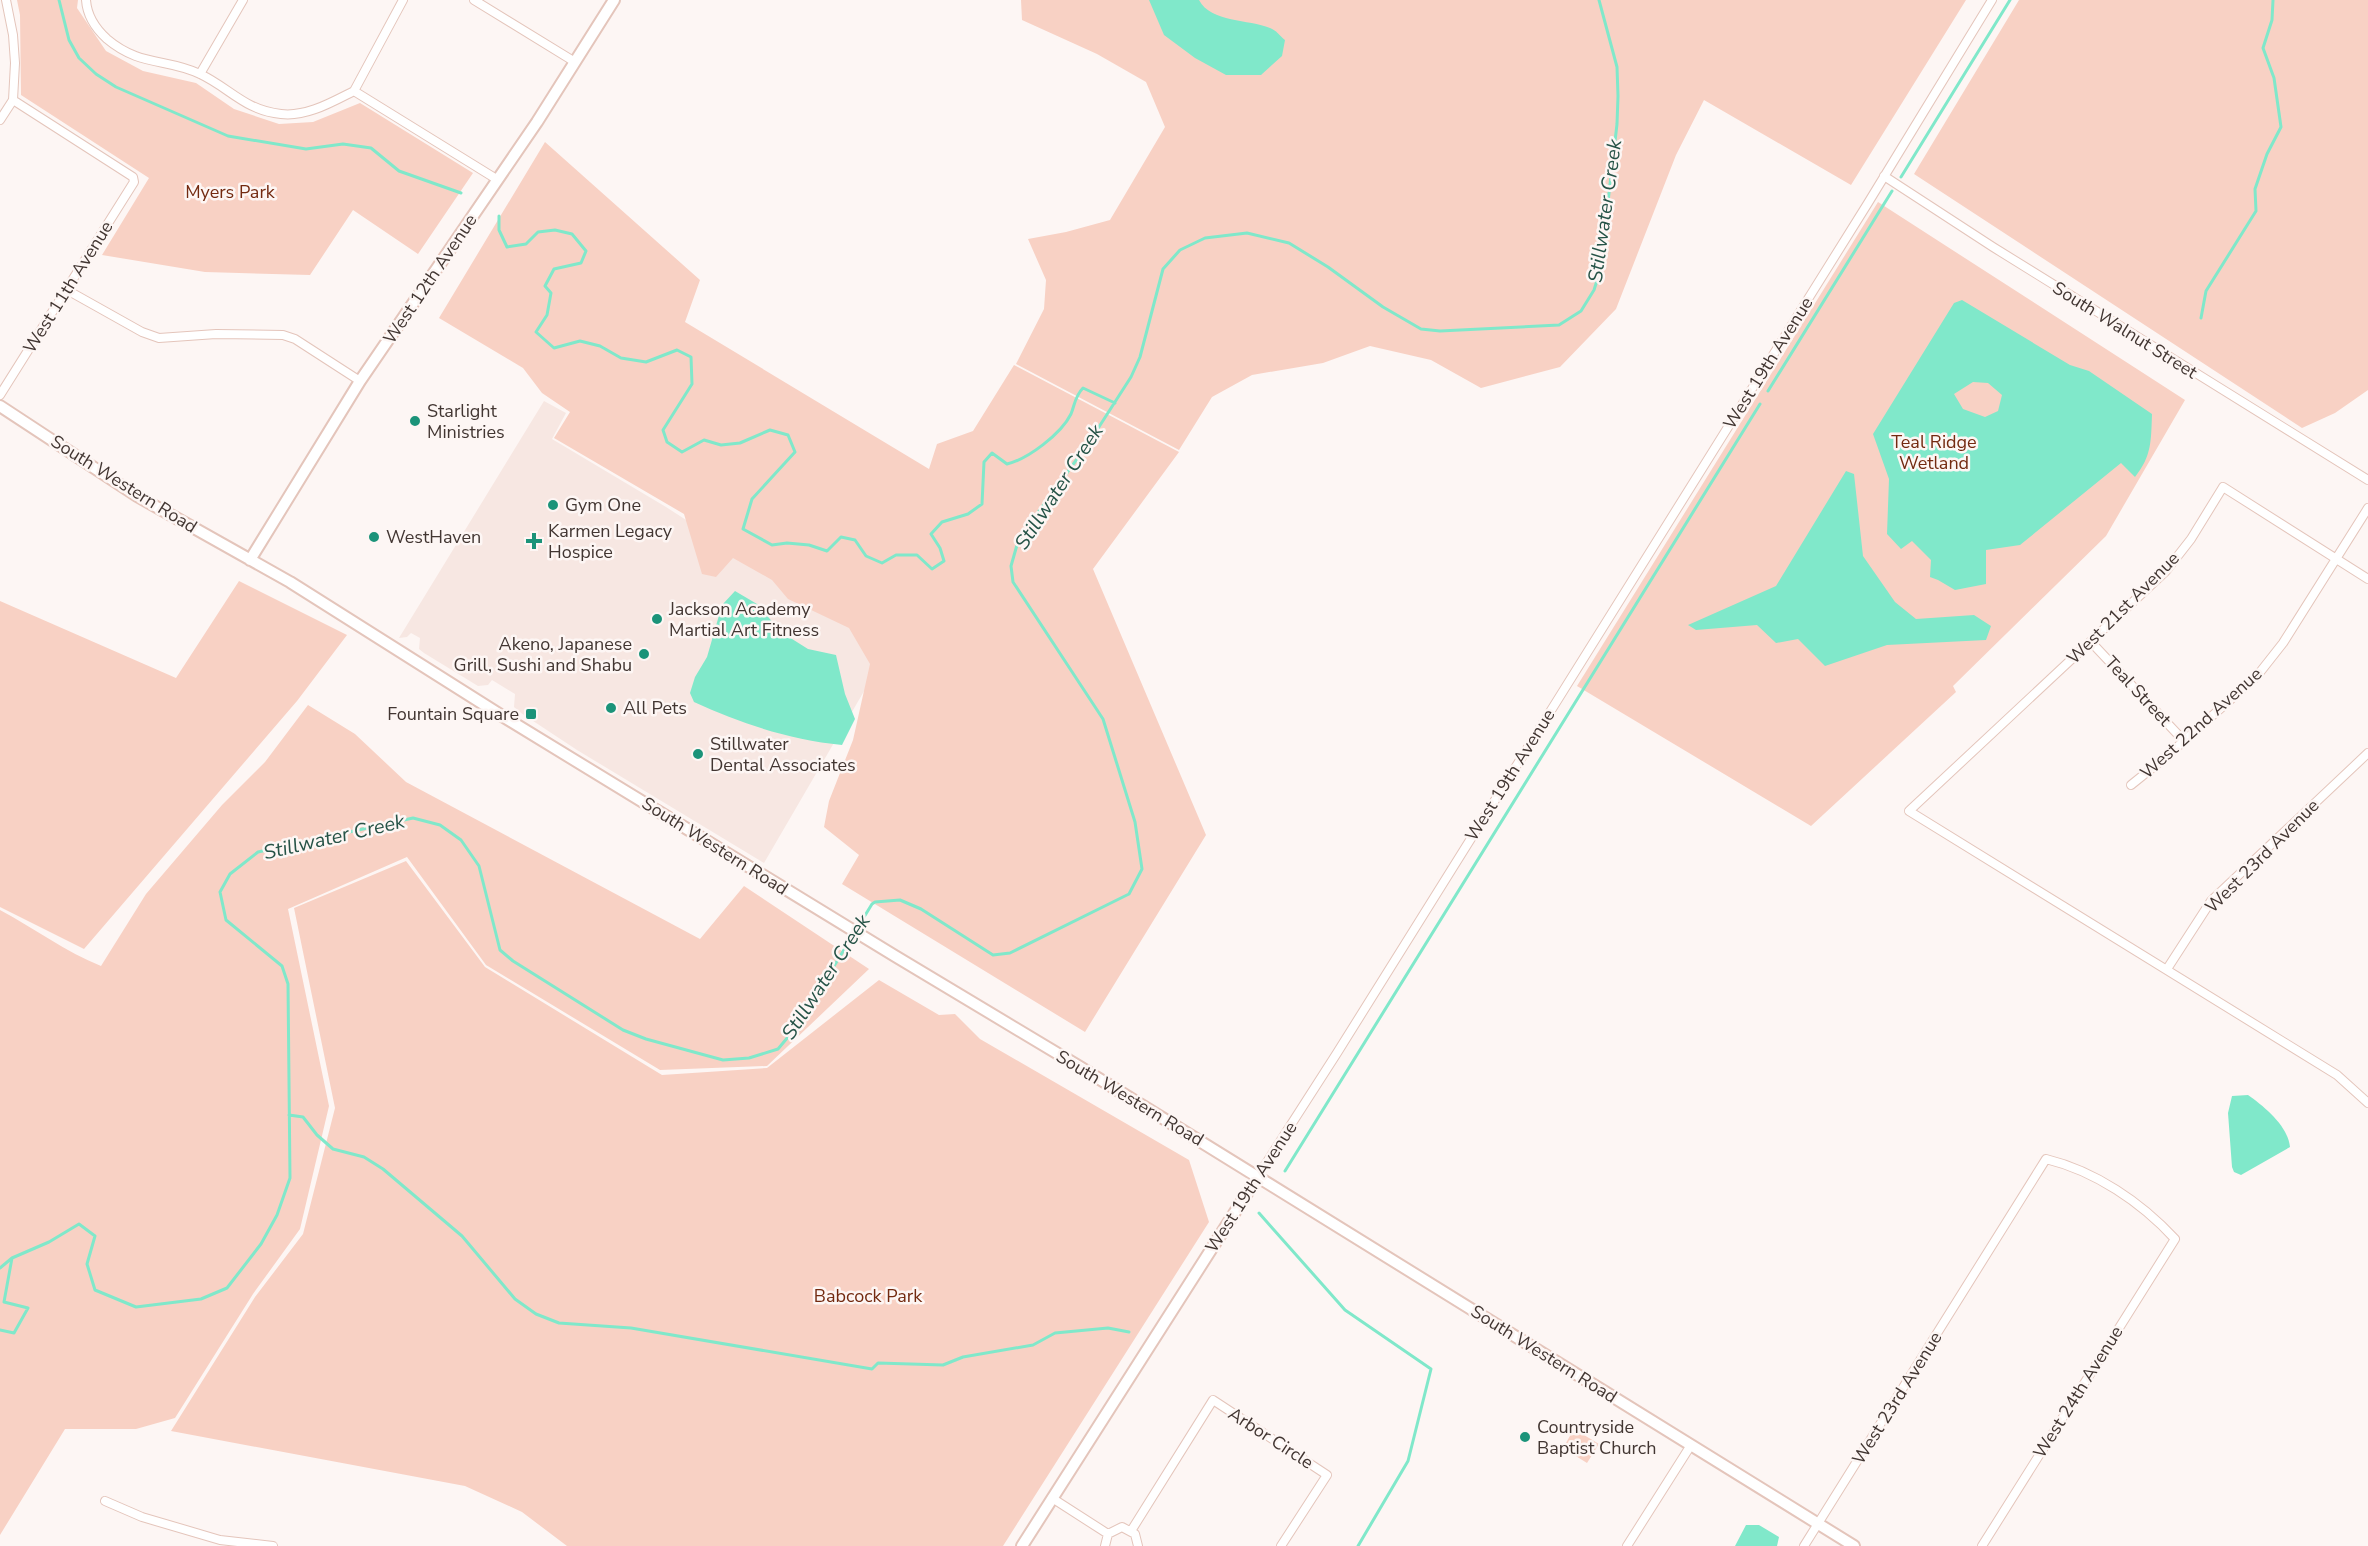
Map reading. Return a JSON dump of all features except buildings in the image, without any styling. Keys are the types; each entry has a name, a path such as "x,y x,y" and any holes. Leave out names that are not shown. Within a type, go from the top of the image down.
{"main road":[{"name":"West 12th Avenue","path":"250,560 360,381 498,180 614,0"},
{"name":"South Western Road","path":"0,406 137,496 250,560 405,653 499,714 1258,1176 1854,1546"},
{"name":"West 19th Avenue","path":"1022,1546 1258,1176"}],"street":[{"path":"0,120 13,100 15,63 13,34 6,0"},
{"path":"86,0 91,19 96,27 114,45 131,56 200,74 249,106 282,114 306,113 354,91 403,0"},
{"path":"200,74 243,0"},
{"path":"474,0 575,62"},
{"name":"West 19th Avenue","path":"1258,1176 1337,1053 1992,0"},
{"path":"354,91 498,180"},
{"name":"West 11th Avenue","path":"0,395 134,182 133,177 13,100"},
{"name":"South Walnut Street","path":"1884,176 2003,254 2368,480"},
{"path":"67,290 142,332 159,338 216,334 283,335 295,339 360,381"},
{"name":"West 21st Avenue","path":"2167,969 1909,811 2166,571 2191,539 2223,487 2336,560"},
{"name":"West 22nd Avenue","path":"2131,785 2257,676 2283,643 2368,508"},
{"path":"2336,560 2368,579"},
{"name":"Teal Street","path":"2091,642 2184,741"},
{"name":"West 23rd Avenue","path":"2167,969 2211,901 2368,753"},
{"path":"2167,969 2337,1075 2368,1103"},
{"name":"West 23rd Avenue","path":"1804,1546 2046,1159 2070,1165 2114,1188 2158,1221 2175,1239"},
{"name":"West 24th Avenue","path":"1982,1546 2175,1239"},
{"name":"Arbor Circle","path":"1131,1531 1213,1400 1327,1475 1281,1546"},
{"path":"1627,1546 1691,1445"},
{"path":"1052,1498 1108,1534"},
{"path":"105,1501 142,1517 220,1540 273,1546"},
{"path":"1105,1546 1108,1534 1122,1527 1131,1531 1137,1539 1138,1546"}],"shaded area":[{"path":"1149,0 1199,0 1212,13 1221,17 1270,28 1285,40 1282,56 1261,75 1226,75 1195,58 1164,35"},
{"path":"1962,300 2070,365 2089,371 2152,414 2148,455 2135,477 2121,463 2020,545 1986,550 1986,584 1955,590 1930,577 1931,560 1912,541 1901,549 1887,534 1889,479 1873,434 1954,303","holes":["1973,382 1988,383 2002,395 1998,411 1985,417 1963,409 1954,394"]},
{"name":"Fountain Square","path":"544,401 566,413 552,439 666,507 888,650 764,863 577,750 518,711 514,707 515,694 492,680 488,685 478,686 424,653 419,649 420,638 411,633 407,637 399,638"},
{"path":"1846,471 1854,474 1863,556 1895,602 1916,619 1974,615 1991,626 1986,640 1887,645 1825,666 1798,639 1776,643 1757,625 1696,630 1688,625 1776,586"},
{"path":"735,591 757,604 781,632 808,649 836,655 845,694 855,719 842,745 766,730 694,702 690,693 695,677 707,657 722,605"},
{"path":"2248,1095 2280,1124 2290,1147 2241,1175 2234,1172 2232,1167 2228,1113 2232,1096"},
{"path":"1746,1525 1759,1525 1779,1537 1777,1546 1735,1546"}],"green space":[{"name":"Myers Park","path":"17,0 78,0 77,8 106,51 143,71 196,83 234,109 279,124 313,122 360,103 473,173 418,254 353,210 310,275 205,272 102,255 149,178 21,95 20,15"},
{"path":"1021,0 1966,0 1851,185 1704,100 1676,155 1616,309 1560,367 1481,388 1431,360 1370,346 1323,363 1252,375 1212,397 1179,450 1016,364 1044,309 1046,280 1028,239 1110,220 1165,127 1146,82 1097,54 1022,20"},
{"path":"2019,0 2368,0 2368,390 2335,413 2302,428 1914,174"},
{"path":"545,142 700,280 685,322 929,469 937,444 973,431 1014,365 1179,452 1093,569 1206,835 1085,1032 842,884 859,855 824,827 829,801 853,740 870,664 849,628 788,599 772,580 733,558 716,577 702,574 684,514 554,438 570,412 542,393 523,368 439,318"},
{"name":"Teal Ridge Wetland","path":"1878,202 2185,400 2106,536 1953,686 1956,692 1811,826 1577,686"},
{"path":"239,581 347,635 297,701 84,949 0,907 0,601 176,678"},
{"path":"308,705 355,734 406,782 700,939 744,886 869,969 767,1066 660,1070 486,965 407,857 288,909 329,1106 300,1229 253,1294 175,1418 136,1429 65,1429 0,1535 0,910 75,954 101,966 146,894 222,805 265,762"},
{"name":"Babcock Park","path":"406,861 485,967 662,1075 767,1068 879,980 939,1015 955,1014 980,1039 1189,1160 1209,1222 1003,1546 567,1546 522,1512 465,1486 171,1431 255,1297 303,1234 335,1108 294,908"},
{"path":"1574,1429 1599,1444 1587,1463 1563,1448"}],"waterway":[{"path":"59,0 69,40 79,58 96,74 116,87 228,136 306,149 343,144 371,148 399,171 461,193"},
{"name":"Stillwater Creek","path":"0,1268 12,1258 49,1242 79,1224 95,1236 87,1264 95,1290 136,1307 201,1299 227,1288 261,1244 277,1215 290,1178 288,984 282,966 226,920 220,892 230,874 258,852 413,818 440,825 461,840 479,866 500,950 513,961 623,1030 646,1039 723,1060 749,1058 778,1049 798,1025 875,902 900,900 921,909 993,955 1010,953 1129,894 1142,869 1135,822 1103,719 1013,582 1011,566 1017,545 1088,444 1131,377 1140,357 1163,269 1180,250 1205,238 1247,233 1289,243 1328,267 1383,307 1421,329 1440,331 1559,325 1581,311 1594,290 1600,271 1617,124 1617,67 1599,0"},
{"path":"1901,177 2010,0"},
{"path":"2201,318 2206,291 2256,211 2255,189 2267,154 2281,127 2274,78 2263,48 2272,20 2273,0"},
{"path":"1768,391 1892,191"},
{"path":"499,216 499,230 507,247 526,244 538,232 555,230 572,234 586,251 581,263 554,269 545,286 551,293 547,315 536,332 554,348 580,341 600,346 621,358 646,362 677,350 691,357 692,384 663,430 667,442 682,452 704,440 721,445 740,443 770,430 788,435 795,452 752,499 743,529 772,545 787,543 809,545 827,551 841,537 855,540 866,556 882,563 896,555 917,555 932,569 944,561 940,548 931,534 942,522 968,514 982,504 984,462 992,453 1007,464 1043,445 1066,422 1083,388 1115,403"},
{"path":"1285,1171 1760,404"},
{"path":"289,1115 303,1117 317,1135 333,1149 364,1157 383,1169 462,1236 515,1299 536,1314 559,1323 631,1328 872,1369 878,1363 943,1365 963,1357 1033,1345 1055,1333 1108,1328 1129,1332"},
{"path":"1259,1213 1345,1310 1431,1369 1408,1461 1358,1546"},
{"path":"0,1330 14,1333 28,1308 4,1302 12,1258"}],"place":[{"name":"Starlight Ministries","path":"415,421"},
{"name":"Gym One","path":"553,505"},
{"name":"WestHaven","path":"374,537"},
{"name":"Karmen Legacy Hospice","path":"534,541"},
{"name":"Jackson Academy Martial Art Fitness","path":"657,619"},
{"name":"Akeno, Japanese Grill, Sushi and Shabu","path":"644,654"},
{"name":"All Pets","path":"611,708"},
{"name":"Fountain Square","path":"531,714"},
{"name":"Stillwater Dental Associates","path":"698,754"},
{"name":"Countryside Baptist Church","path":"1525,1437"}]}
